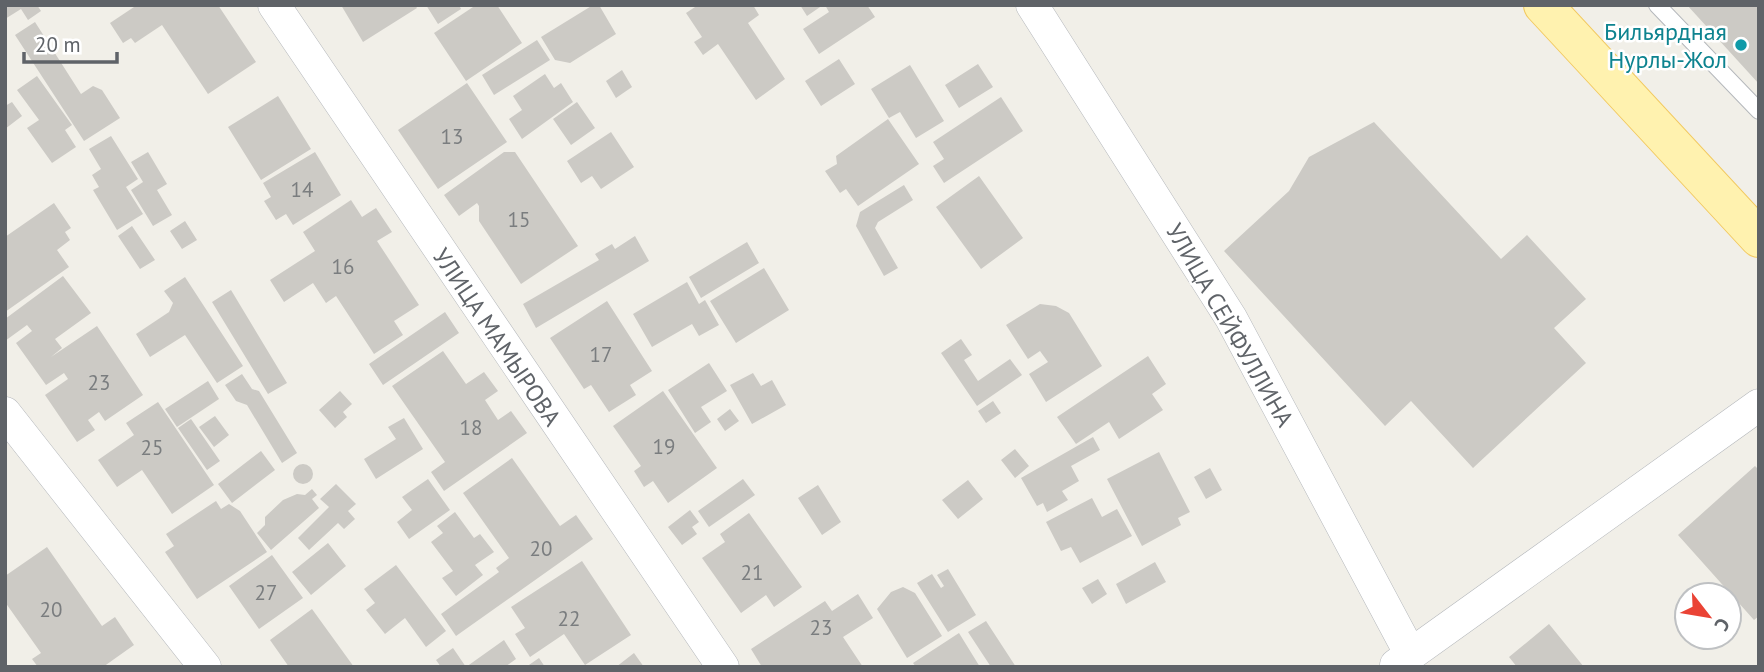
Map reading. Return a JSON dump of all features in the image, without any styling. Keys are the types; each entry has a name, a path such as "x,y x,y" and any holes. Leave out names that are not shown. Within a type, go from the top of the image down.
{"main road":[{"path":"1543,5 1759,238"}],"street":[{"name":"УЛИЦА МАМЫРОВА","path":"274,5 723,667"},
{"name":"УЛИЦА СЕЙФУЛЛИНА","path":"1032,5 1231,318 1399,663"},
{"path":"1399,663 1759,405"},
{"path":"5,413 205,667"}],"lane":[{"path":"1657,5 1759,111"}],"building":[{"path":"5,5 37,5 41,11 28,20 21,9 5,19"},
{"path":"137,5 218,5 256,62 208,94 162,25 135,43 131,38 123,43 110,23"},
{"path":"341,5 415,5 417,8 363,42"},
{"path":"426,5 459,5 461,9 438,24"},
{"path":"476,5 497,5 522,43 466,81 434,33"},
{"path":"593,5 599,5 616,34 570,63 555,60 541,37"},
{"path":"698,5 753,5 759,15 748,23 785,79 756,100 718,44 703,55 694,42 702,37 686,13"},
{"path":"800,5 823,5 807,16"},
{"path":"825,5 867,5 875,17 819,54 803,29 829,12"},
{"name":"Бильярдная Нурлы-Жол","path":"1687,5 1759,5 1759,84"},
{"path":"35,22 81,94 93,86 102,90 120,118 84,141 15,35"},
{"path":"537,40 550,60 494,95 482,75"},
{"path":"839,59 855,84 821,106 805,81"},
{"path":"978,64 993,87 959,108 945,85"},
{"path":"910,65 944,121 916,138 900,112 889,118 871,89"},
{"path":"622,70 632,87 616,98 606,81"},
{"path":"545,74 554,88 561,83 573,102 522,139 509,119 522,110 513,96"},
{"path":"37,76 72,125 65,130 76,147 52,163 27,128 39,120 17,90"},
{"path":"467,83 507,142 438,189 398,130"},
{"path":"278,96 311,149 261,180 228,127"},
{"path":"1001,97 1023,131 944,183 933,166 944,159 933,142"},
{"path":"12,102 22,116 5,129 5,106"},
{"path":"577,102 595,128 571,145 553,119"},
{"path":"888,119 919,164 858,206 846,189 840,193 825,171 837,164 836,156"},
{"path":"1374,122 1501,259 1527,235 1586,299 1554,328 1586,363 1473,468 1411,401 1385,426 1224,251 1289,191 1309,157"},
{"path":"611,132 634,167 601,189 592,176 581,183 567,161"},
{"path":"111,136 138,179 126,187 143,214 117,230 93,190 99,187 92,175 101,169 89,149"},
{"path":"148,152 167,184 157,190 172,215 153,226 131,190 143,182 131,162"},
{"path":"315,152 341,195 293,225 286,214 276,220 264,201 271,197 263,183"},
{"path":"504,152 515,152 578,246 521,284 479,221 477,203 459,216 444,195"},
{"path":"979,176 1023,238 981,269 936,207"},
{"path":"904,185 913,200 878,222 875,228 898,268 884,276 856,226 860,212"},
{"path":"351,200 362,217 376,208 392,232 377,241 419,305 394,321 403,335 374,354 336,296 326,303 313,283 284,302 270,280 315,251 303,232"},
{"path":"54,203 71,228 65,232 70,240 57,250 69,267 5,312 5,237"},
{"path":"185,221 197,240 182,249 170,231"},
{"path":"132,226 155,260 140,269 118,236"},
{"path":"635,236 649,261 536,328 523,304 599,260 595,254 612,244 615,249"},
{"path":"747,242 759,263 701,298 689,277"},
{"path":"764,268 789,310 736,343 710,301"},
{"path":"63,276 91,313 55,339 62,348 51,357 97,326 143,395 105,421 99,412 88,420 95,430 77,442 45,395 68,379 64,373 46,385 16,343 32,331 27,325 5,341 5,319"},
{"path":"185,277 243,366 217,383 185,335 150,357 136,334 169,312 173,303 164,291"},
{"path":"687,282 699,304 705,300 719,325 699,336 692,324 652,347 633,314"},
{"path":"231,290 287,383 268,394 212,302"},
{"path":"607,301 652,371 630,385 636,395 609,412 591,385 584,389 550,338"},
{"path":"1040,304 1056,306 1069,313 1102,366 1046,402 1029,374 1048,362 1040,351 1028,359 1006,325"},
{"path":"445,312 459,333 383,385 369,364"},
{"path":"961,339 972,355 964,360 978,381 1010,359 1022,375 977,406 941,353"},
{"path":"443,351 466,384 484,372 498,391 485,400 498,420 511,411 527,433 444,491 431,472 445,462 392,386"},
{"path":"1148,356 1166,384 1152,394 1163,410 1119,439 1109,422 1076,444 1057,417"},
{"path":"709,363 727,391 701,407 711,422 695,433 668,390"},
{"path":"753,373 761,386 772,380 786,405 752,424 730,385"},
{"path":"242,374 252,389 259,391 297,453 282,463 247,405 236,401 225,385"},
{"path":"208,381 219,399 177,427 165,409"},
{"path":"340,391 352,404 343,412 347,417 335,428 319,410"},
{"path":"663,391 717,468 668,503 653,481 644,487 634,471 641,466 613,426"},
{"path":"993,401 1001,413 986,423 978,411"},
{"path":"158,402 214,485 172,514 142,470 117,487 98,460 134,435 126,423"},
{"path":"730,409 739,421 725,431 717,419"},
{"path":"215,416 229,435 214,447 199,427"},
{"path":"404,418 423,449 376,479 364,459 396,439 388,427"},
{"path":"191,419 220,461 207,470 178,428"},
{"path":"1093,437 1100,450 1071,466 1079,481 1062,491 1068,500 1047,512 1043,503 1037,506 1021,478"},
{"path":"1015,449 1029,466 1015,478 1001,460"},
{"path":"261,451 275,470 232,503 218,484"},
{"path":"1159,452 1190,512 1178,518 1181,525 1142,546 1107,479"},
{"path":"512,458 560,526 576,515 593,539 456,636 441,614 499,572 496,568 509,558 463,493"},
{"path":"303,464 310,467 313,474 310,481 303,484 296,481 293,474 296,467"},
{"path":"1755,466 1759,470 1759,616 1754,620 1743,608 1743,581 1719,581 1678,535"},
{"path":"1210,468 1222,490 1206,499 1194,477"},
{"path":"428,479 450,510 409,539 397,522 412,510 402,497"},
{"path":"743,479 755,495 709,527 698,511"},
{"path":"968,480 983,499 958,519 942,500"},
{"path":"336,484 356,504 348,511 355,519 344,529 338,523 309,550 298,538 329,507 320,499"},
{"path":"818,485 841,522 822,535 798,498"},
{"path":"312,489 317,495 312,499 319,508 271,550 257,533 265,525 265,517 283,500 297,494 305,495"},
{"path":"1092,498 1102,517 1117,509 1132,536 1080,563 1071,547 1061,551 1046,522"},
{"path":"216,501 221,509 229,504 240,511 267,552 197,599 165,552 174,546 166,534"},
{"path":"690,510 699,522 692,527 697,534 682,545 668,527"},
{"path":"455,512 474,538 480,534 494,552 475,565 483,575 456,596 442,578 453,571 431,542 443,533 437,526"},
{"path":"749,513 802,587 774,607 766,595 741,613 702,558 725,542 720,534"},
{"path":"328,543 346,566 311,595 292,572"},
{"path":"47,547 102,626 115,617 134,645 103,667 38,667 32,659 41,653 5,602 5,576"},
{"path":"272,555 303,598 259,629 229,586"},
{"path":"582,561 631,635 585,665 564,634 530,657 515,634 525,628 511,607"},
{"path":"1155,562 1166,582 1126,604 1116,584"},
{"path":"396,565 446,631 426,647 405,618 385,634 366,610 375,603 364,589"},
{"path":"948,569 976,615 948,632 917,583 932,574 941,588 944,586 937,575"},
{"path":"1098,579 1107,594 1092,604 1082,588"},
{"path":"903,587 915,593 942,636 907,658 877,609 891,592"},
{"path":"858,594 873,618 843,637 863,667 762,667 751,649 825,601 832,611"},
{"path":"312,609 354,667 289,667 270,640"},
{"path":"986,621 1016,667 991,667 968,632"},
{"path":"1549,624 1584,667 1517,667 1509,657"},
{"path":"959,633 980,667 916,667 913,663"},
{"path":"504,640 516,659 505,667 466,667"},
{"path":"453,648 466,667 441,667 436,660"},
{"path":"634,653 644,667 616,667"},
{"path":"539,658 545,667 526,667"}],"place":[{"name":"Бильярдная Нурлы-Жол","path":"1741,45"}]}
